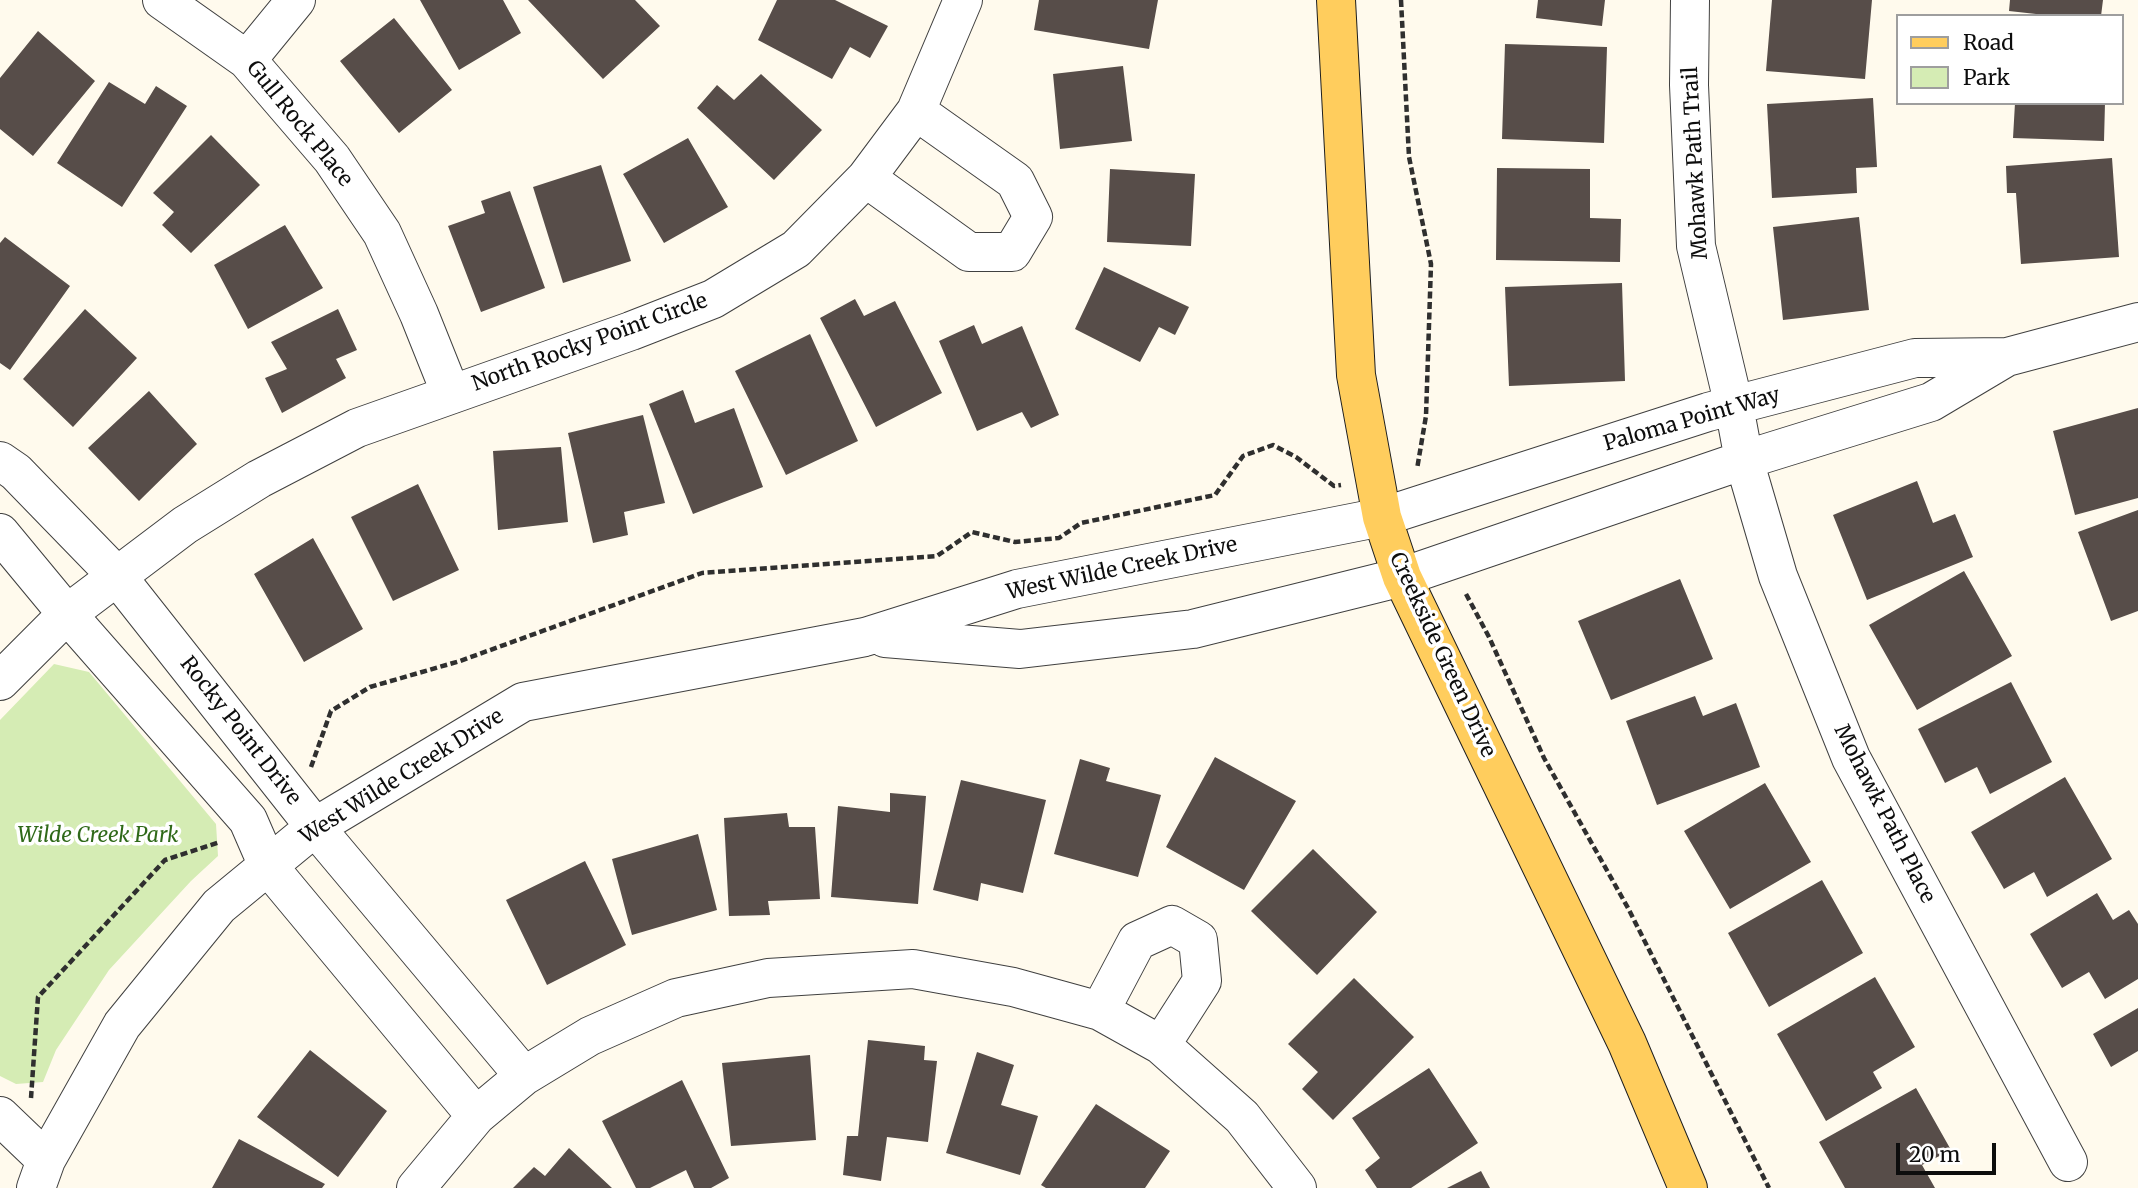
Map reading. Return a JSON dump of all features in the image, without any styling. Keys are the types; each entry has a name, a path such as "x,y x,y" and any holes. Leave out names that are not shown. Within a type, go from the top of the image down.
{"main road":[{"name":"Creekside Green Drive","path":"1336,0 1356,374 1382,517 1402,577 1627,1043 1688,1188"}],"street":[{"name":"Gull Rock Place","path":"162,0 247,60 332,159 382,233 419,314 451,394"},
{"path":"247,60 296,0"},
{"name":"North Rocky Point Circle","path":"0,681 67,614 116,575 185,525 258,478 357,428 631,331 713,299 796,249 866,178 916,111 963,0"},
{"name":"Mohawk Path Trail","path":"1690,0 1689,85 1696,246 1734,406"},
{"path":"866,178 969,252 1012,252 1033,217 1015,181 916,111"},
{"name":"Paloma Point Way","path":"1382,517 1734,406 1915,358 2007,357 2138,322"},
{"name":"Paloma Point Way","path":"1402,577 1744,460 1931,402 2007,357"},
{"name":"Mohawk Path Place","path":"1734,406 1744,460 1778,576 1851,758 2068,1162"},
{"name":"Rocky Point Drive","path":"0,461 16,472 116,575 315,827 524,1076"},
{"name":"West Wilde Creek Drive","path":"41,1174 121,1025 219,906 315,827 523,702 865,637 1017,589 1382,517"},
{"path":"0,533 67,614 248,820 268,866 476,1116"},
{"name":"West Wilde Creek Drive","path":"865,637 1033,648 1193,629 1402,577"},
{"path":"1100,1011 1137,941 1172,925 1198,940 1202,981 1161,1045"},
{"path":"416,1188 476,1116 524,1076 590,1036 676,998 768,978 914,969 1013,987 1100,1011 1161,1045 1242,1117 1297,1188"},
{"path":"0,1116 41,1174"},
{"path":"0,1156 41,1174"}],"path":[{"path":"1401,0 1409,157 1431,264 1426,416 1417,469 1424,503"},
{"path":"1448,561 1489,637 1544,758 1628,908 1769,1188"}],"green space":[{"name":"Wilde Creek Park","path":"54,664 89,672 216,824 218,856 191,881 109,970 56,1050 43,1082 16,1084 0,1076 0,720"}],"building":[{"path":"420,0 503,0 521,33 459,70"},
{"path":"528,0 635,0 660,26 603,79"},
{"path":"777,0 835,0 888,26 870,58 850,47 832,79 758,40"},
{"path":"1039,0 1158,0 1149,49 1034,30"},
{"path":"1538,0 1605,0 1602,26 1536,18"},
{"path":"1772,0 1872,0 1865,79 1766,71"},
{"path":"2010,0 2103,0 2101,14 2036,14 2009,11"},
{"path":"394,18 452,90 399,133 340,61"},
{"path":"38,31 95,81 33,156 0,129 0,78"},
{"path":"1505,44 1607,47 1604,143 1502,139"},
{"path":"1123,66 1132,141 1060,149 1053,74"},
{"path":"761,74 822,130 774,180 697,108 717,85 734,100"},
{"path":"109,82 145,104 156,86 187,106 122,207 57,163"},
{"path":"1873,98 1877,167 1856,168 1857,193 1772,198 1767,104"},
{"path":"2015,105 2105,105 2104,141 2013,138"},
{"path":"211,135 260,185 191,253 162,225 174,212 153,193"},
{"path":"688,138 728,207 664,243 623,174"},
{"path":"2112,158 2119,257 2021,264 2016,193 2007,193 2006,166"},
{"path":"601,165 631,261 563,283 533,187"},
{"path":"1497,168 1590,169 1590,218 1621,219 1620,262 1496,260"},
{"path":"1110,169 1195,174 1191,246 1107,242"},
{"path":"510,191 545,288 481,312 448,226 485,213 481,201"},
{"path":"1859,217 1869,310 1783,320 1773,227"},
{"path":"285,225 323,288 248,329 214,265"},
{"path":"5,237 70,286 10,370 0,363 0,243"},
{"path":"1104,267 1189,307 1175,335 1159,327 1140,362 1075,329"},
{"path":"1622,283 1625,381 1509,386 1505,287"},
{"path":"855,299 864,316 895,301 942,393 876,427 820,318"},
{"path":"85,309 137,358 73,427 23,379"},
{"path":"338,309 357,350 336,359 346,378 282,413 265,378 287,369 271,342"},
{"path":"974,325 982,344 1022,326 1059,415 1031,428 1022,412 977,431 939,341"},
{"path":"810,334 858,441 786,475 735,371"},
{"path":"683,390 695,423 734,408 763,487 693,514 649,404"},
{"path":"149,391 197,444 139,501 88,448"},
{"path":"2138,408 2138,498 2075,515 2053,431"},
{"path":"643,415 665,503 624,512 628,535 593,543 568,433"},
{"path":"561,447 568,522 498,530 493,451"},
{"path":"1917,481 1933,523 1955,514 1973,557 1867,600 1833,515"},
{"path":"418,484 459,570 393,601 351,517"},
{"path":"2138,510 2138,611 2111,621 2078,532"},
{"path":"313,538 363,629 304,662 254,574"},
{"path":"1964,571 2012,656 1917,710 1869,625"},
{"path":"1680,579 1713,659 1611,700 1578,621"},
{"path":"2011,682 2052,762 1990,794 1977,767 1945,783 1918,729"},
{"path":"1695,696 1703,716 1736,703 1760,767 1657,805 1626,721"},
{"path":"1215,757 1296,801 1244,890 1166,847"},
{"path":"1080,759 1110,768 1106,781 1161,795 1138,877 1054,854"},
{"path":"2065,777 2112,859 2047,897 2034,872 2004,889 1971,832"},
{"path":"961,780 1046,800 1023,893 981,883 978,901 933,890"},
{"path":"1765,783 1811,862 1730,909 1684,831"},
{"path":"890,793 926,796 918,904 831,897 838,806 890,812"},
{"path":"787,813 789,827 815,827 820,899 768,901 770,915 729,916 724,818"},
{"path":"698,834 717,910 632,935 612,859"},
{"path":"1313,849 1377,912 1317,975 1251,911"},
{"path":"585,861 626,945 547,985 506,900"},
{"path":"1822,880 1863,953 1769,1007 1728,933"},
{"path":"2097,893 2113,920 2129,910 2138,924 2138,979 2105,999 2089,972 2062,988 2030,934"},
{"path":"1875,977 1915,1047 1873,1072 1882,1088 1826,1121 1777,1034"},
{"path":"1354,978 1414,1037 1333,1120 1302,1089 1318,1072 1288,1044"},
{"path":"2138,1008 2138,1051 2111,1067 2093,1034"},
{"path":"868,1040 925,1046 924,1060 937,1061 928,1142 887,1137 881,1181 843,1175 847,1136 858,1136"},
{"path":"310,1050 387,1111 338,1177 257,1117"},
{"path":"977,1052 1014,1065 1001,1105 1038,1116 1020,1175 946,1153"},
{"path":"810,1055 816,1140 731,1146 722,1063"},
{"path":"1429,1068 1478,1143 1411,1188 1377,1188 1365,1170 1380,1158 1352,1118"},
{"path":"682,1080 729,1178 711,1188 694,1188 686,1170 650,1188 636,1188 602,1121"},
{"path":"1916,1088 1951,1150 1922,1165 1935,1188 1845,1188 1819,1142"},
{"path":"1096,1104 1170,1151 1145,1188 1046,1188 1041,1185"},
{"path":"239,1139 325,1184 322,1188 212,1188"},
{"path":"569,1148 612,1188 513,1188 534,1167 545,1176"},
{"path":"1481,1171 1490,1188 1447,1188"}]}
